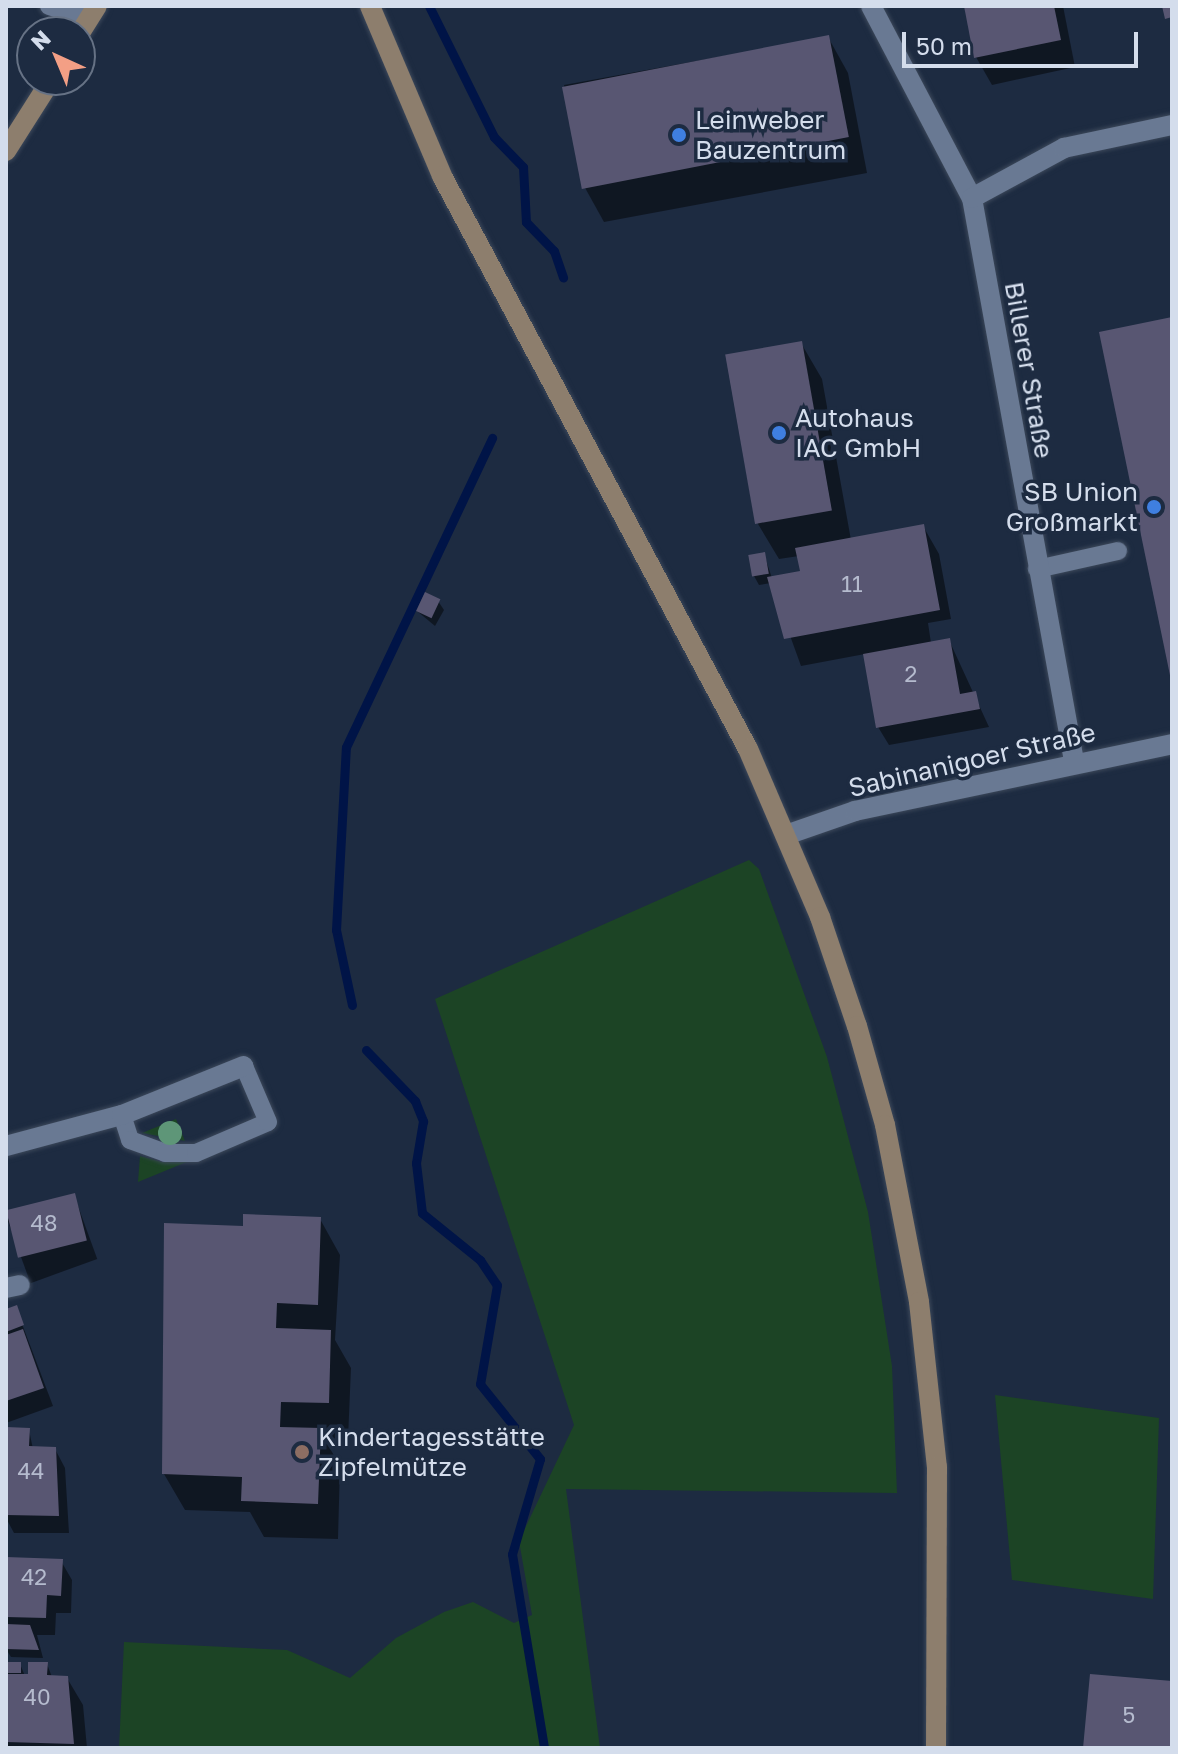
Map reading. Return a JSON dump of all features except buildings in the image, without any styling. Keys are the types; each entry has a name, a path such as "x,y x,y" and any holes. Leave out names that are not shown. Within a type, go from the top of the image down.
{"main road":[{"path":"370,6 449,190 687,628 786,835 885,1125 919,1302 937,1467 936,1748"},
{"path":"6,151 41,96"}],"street":[{"name":"Billerer Straße","path":"871,6 972,198 1074,761"},
{"path":"972,198 1064,148 1172,125"},
{"name":"Sabinanigoer Straße","path":"786,835 855,811 1074,761 1172,744"},
{"path":"6,1146 122,1115 244,1066"}],"lane":[{"path":"49,6 80,16"},
{"path":"1037,569 1118,551"},
{"path":"122,1115 130,1140 165,1153 196,1153 268,1122 244,1066"}],"green space":[{"path":"749,860 759,869 827,1057 868,1212 892,1366 897,1493 566,1489 600,1748 119,1748 124,1642 287,1650 350,1678 396,1638 444,1612 473,1602 514,1623 532,1615 519,1541 574,1425 435,999"},
{"path":"176,1119 185,1141 142,1133"},
{"path":"140,1156 162,1162 189,1161 138,1182"},
{"path":"995,1395 1159,1418 1153,1599 1012,1580"}],"waterway":[{"path":"429,6 494,137 523,167 526,222 554,251 563,277"},
{"path":"352,1005 336,930 346,747 492,438"},
{"path":"366,1050 415,1101 423,1121 416,1163 422,1213 480,1260 497,1285 480,1384 540,1459 512,1554 544,1748"}],"place":[{"name":"Leinweber Bauzentrum","path":"679,135"},
{"name":"Autohaus IAC GmbH","path":"779,433"},
{"name":"SB Union Großmarkt","path":"1154,507"},
{"name":"Kindertagesstätte Zipfelmütze","path":"302,1452"}]}
